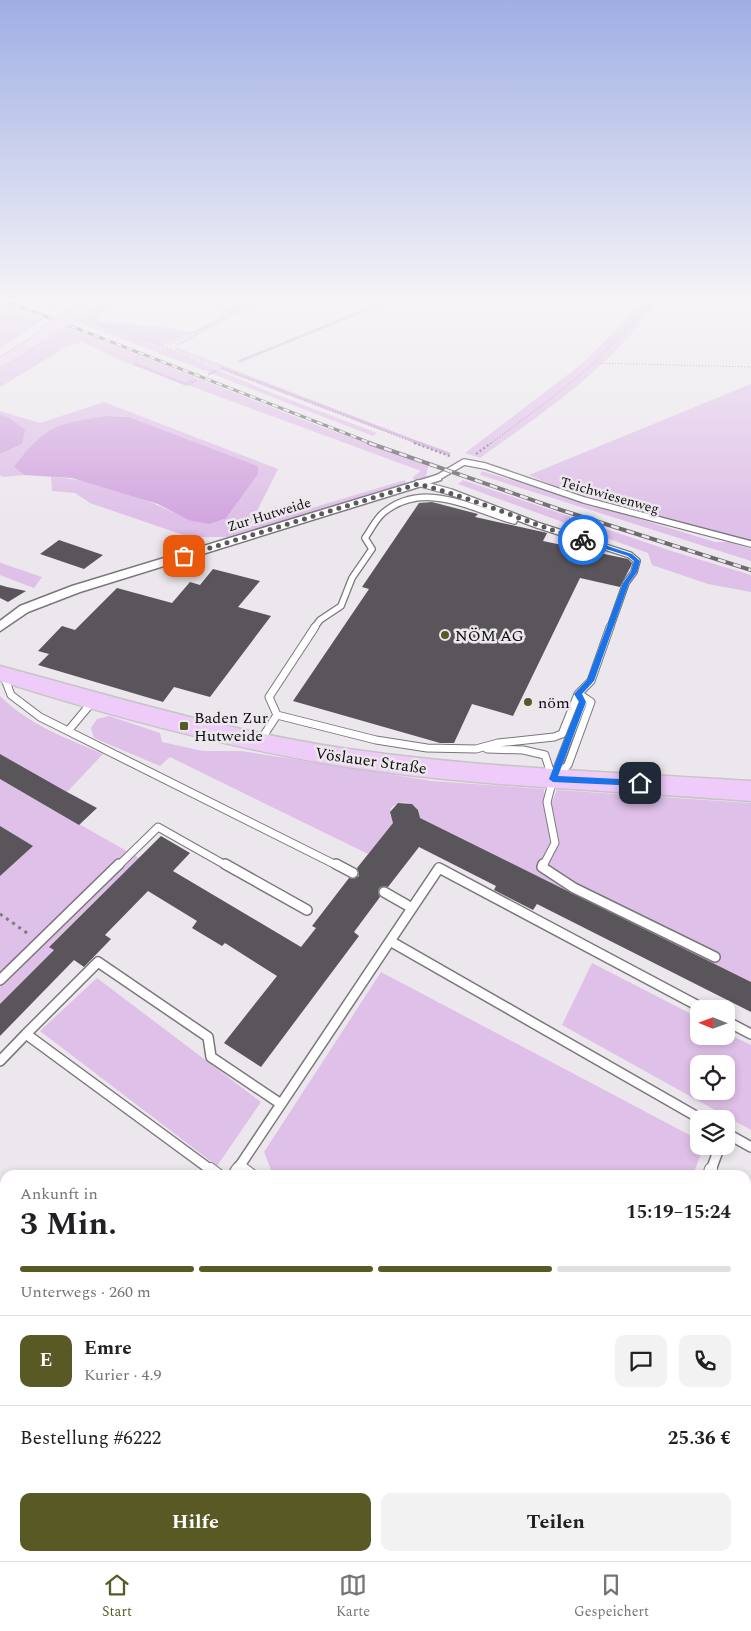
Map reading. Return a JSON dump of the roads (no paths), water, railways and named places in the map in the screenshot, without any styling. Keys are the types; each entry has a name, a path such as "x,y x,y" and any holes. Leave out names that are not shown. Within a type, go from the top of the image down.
{"main road":[{"name":"Vöslauer Straße","path":"2,674 142,715 259,743 336,756 421,768 553,779 751,791"}],"street":[{"name":"Zur Hutweide","path":"0,626 24,609 76,589 437,478"}],"lane":[{"name":"Teichwiesenweg","path":"437,478 464,462 485,466 603,506 751,544"},
{"path":"418,484 451,492 537,525 630,555 637,561 634,572 626,583 591,681 578,694 562,734 548,741 498,743 477,749"},
{"path":"278,715 270,696 320,620 341,606 352,578 372,549 365,538 384,512 394,506 430,496 470,504 502,518 537,525"},
{"path":"2,674 5,687 19,704 68,731 353,873"},
{"path":"578,694 582,702 553,779 547,802 555,843 542,867 574,888 715,957"},
{"path":"68,731 93,701"},
{"path":"259,743 278,715"},
{"path":"278,715 383,741 437,748 523,750 545,756 553,779"},
{"path":"0,980 158,827 308,910"},
{"path":"237,1170 439,868 690,1002"},
{"path":"384,892 412,908"},
{"path":"390,941 690,1113"},
{"path":"0,1061 98,962 208,1037 211,1057 281,1104"},
{"path":"735,1026 751,1034"},
{"path":"26,1034 211,1170"},
{"path":"735,1138 751,1147"},
{"path":"711,1170 717,1155"}],"waterway":[{"path":"157,373 185,384 195,380"},
{"path":"235,373 422,444"},
{"path":"419,443 449,454"}],"railway":[{"path":"191,373 373,444"},
{"path":"369,443 561,510 751,570"}],"place":[{"name":"NÖM AG","path":"445,635"},
{"name":"nöm","path":"528,702"},
{"name":"Baden Zur Hutweide","path":"184,726"}]}
